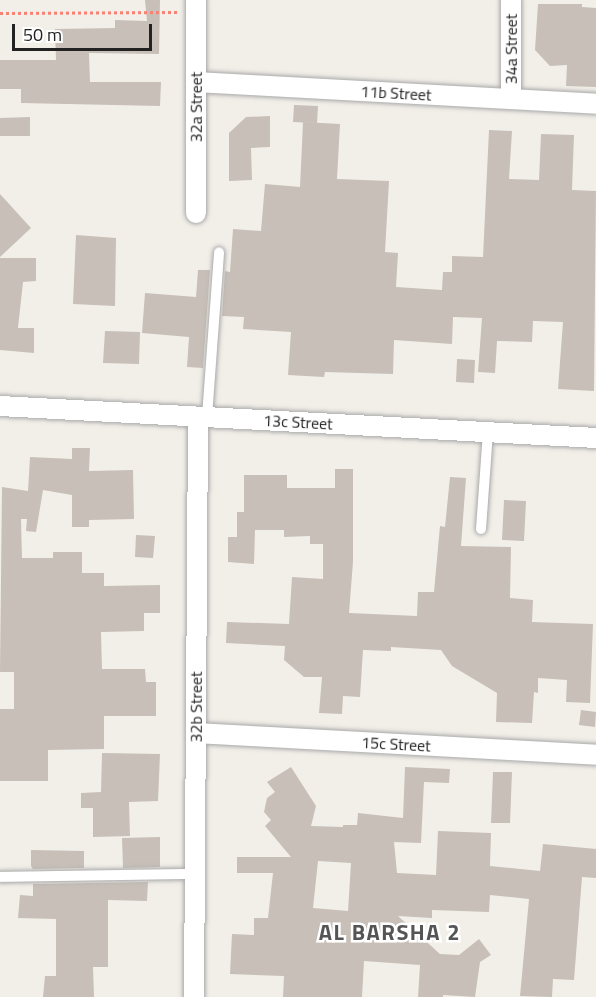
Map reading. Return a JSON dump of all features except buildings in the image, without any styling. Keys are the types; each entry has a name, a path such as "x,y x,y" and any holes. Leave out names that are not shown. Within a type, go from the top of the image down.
{"street":[{"name":"34a Street","path":"511,0 511,99"},
{"name":"32a Street","path":"196,6 196,213"},
{"name":"11b Street","path":"196,82 596,104"},
{"name":"13c Street","path":"0,406 596,438"},
{"name":"32b Street","path":"194,997 196,733 203,417"},
{"name":"15c Street","path":"196,733 596,756"}],"lane":[{"path":"203,417 219,252"},
{"path":"481,529 488,432"},
{"path":"0,877 195,874"}],"path":[{"path":"0,13 196,6"}],"district":[{"name":"AL BARSHA 2","path":"390,933"}]}
